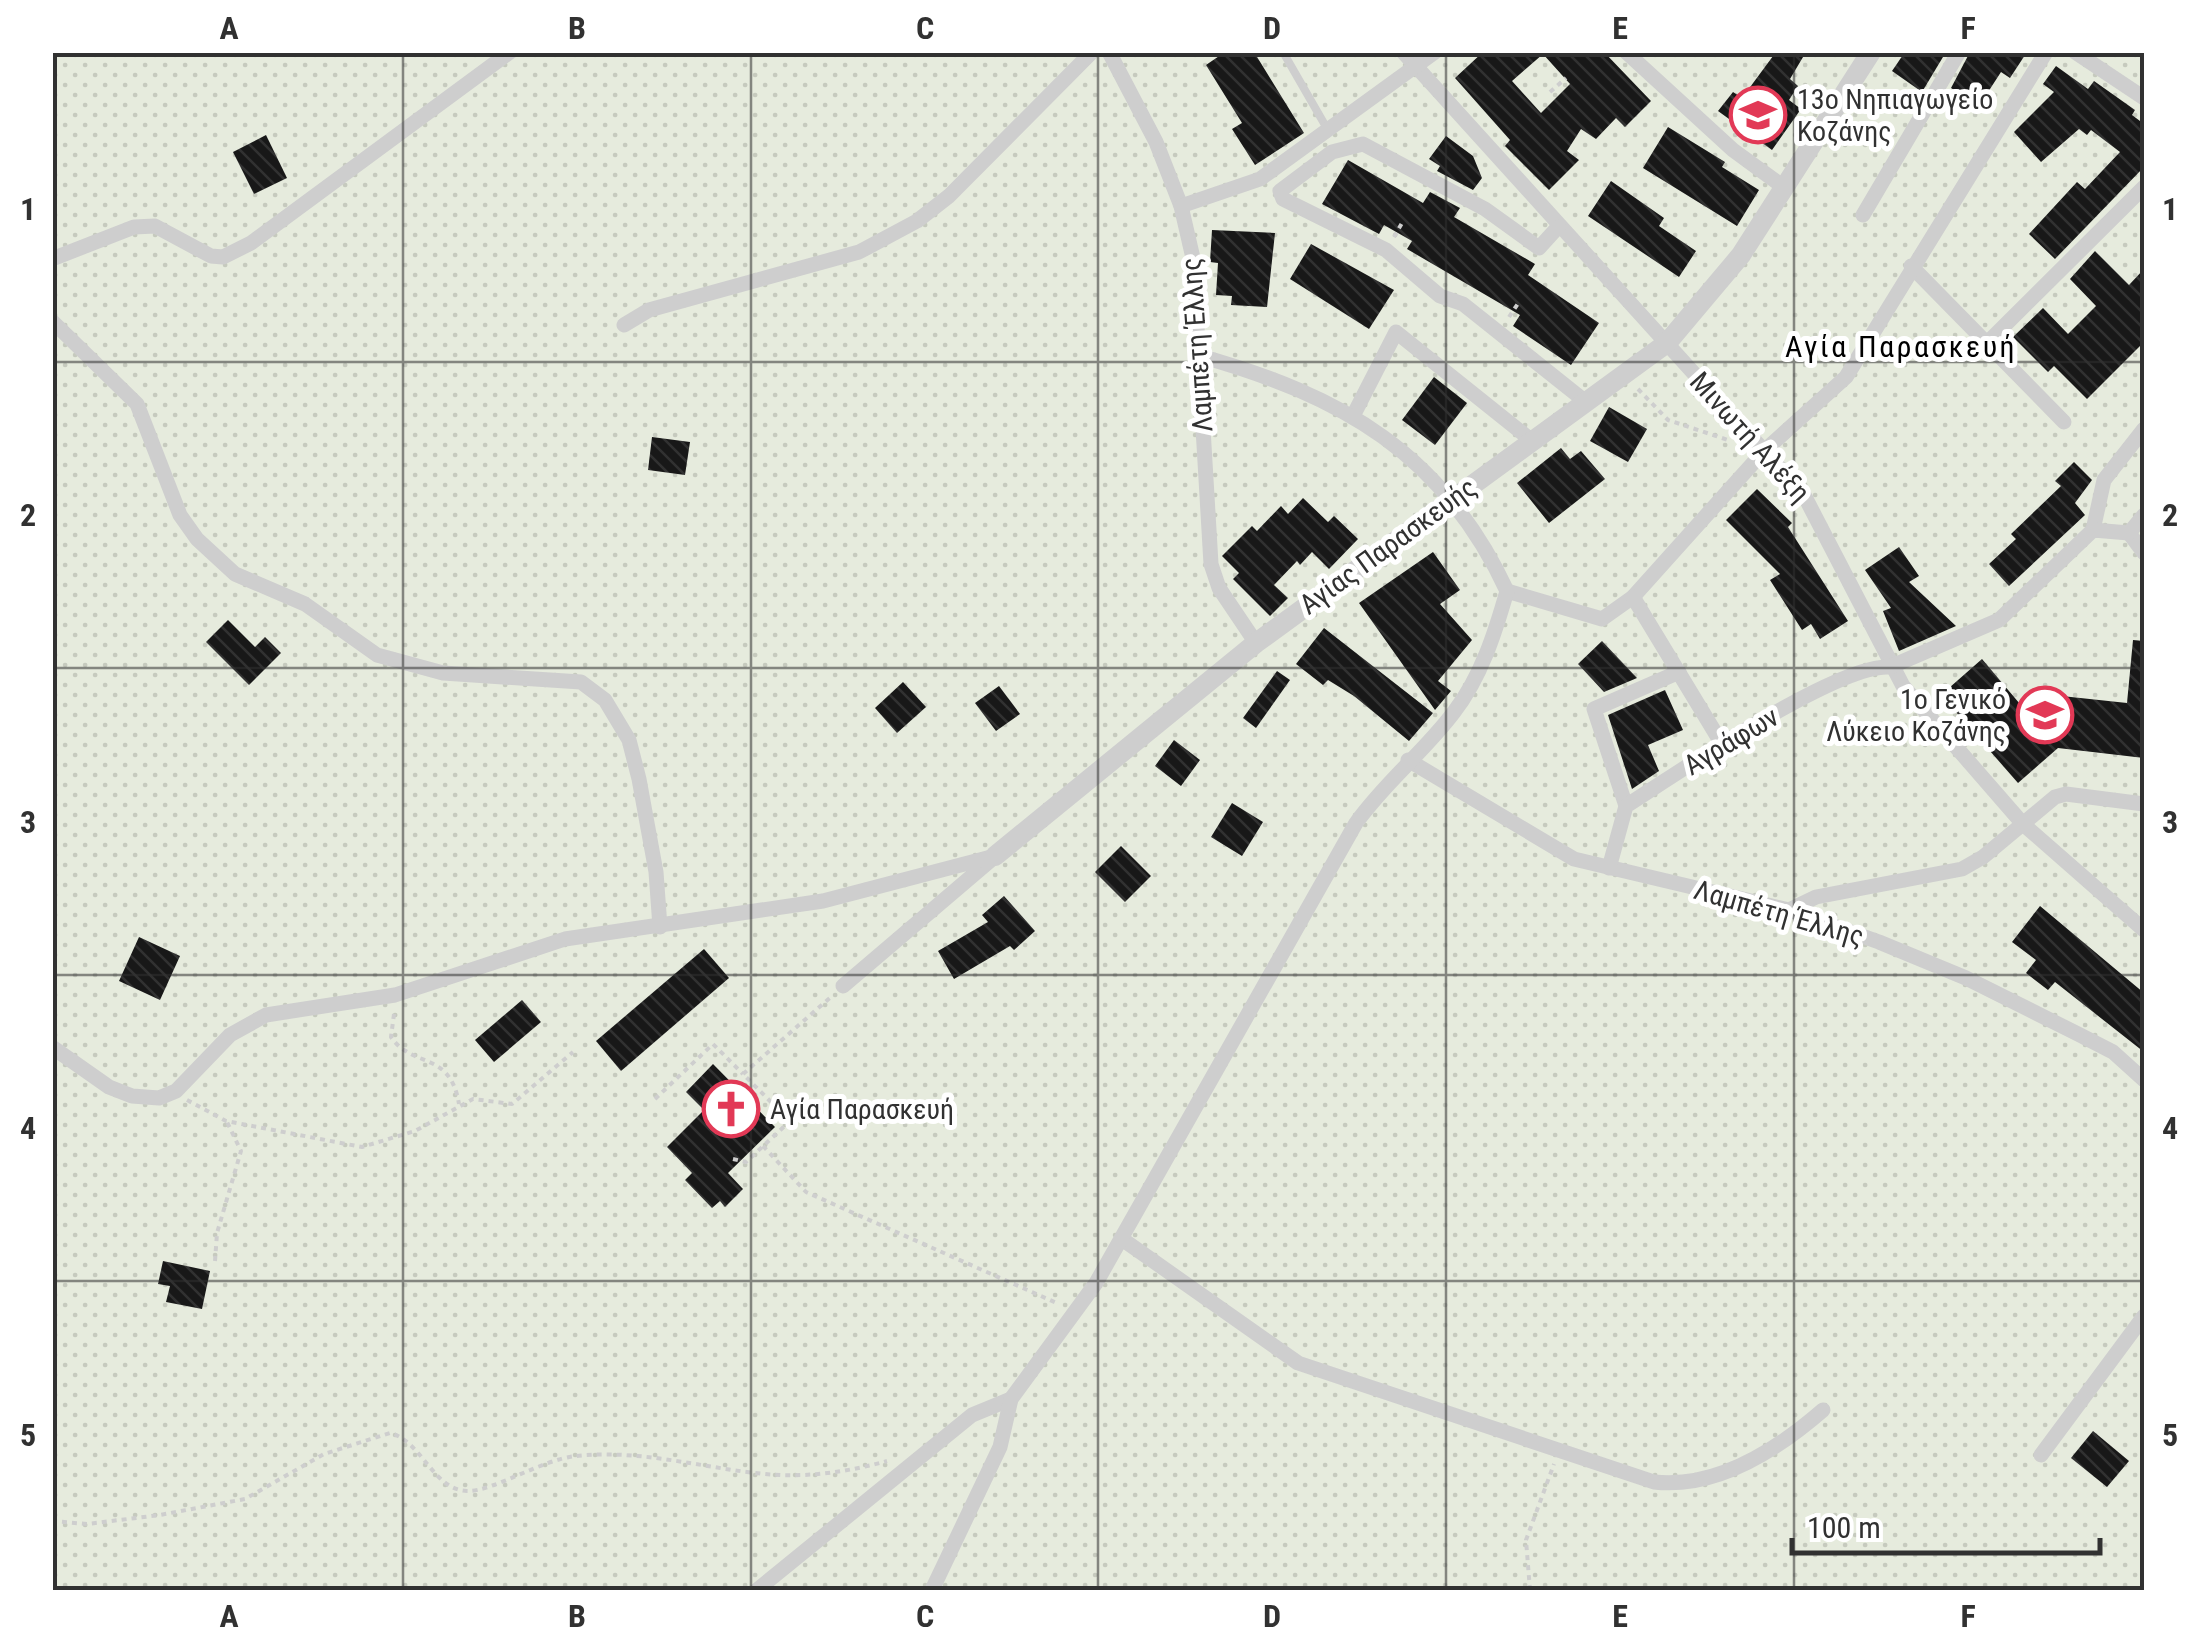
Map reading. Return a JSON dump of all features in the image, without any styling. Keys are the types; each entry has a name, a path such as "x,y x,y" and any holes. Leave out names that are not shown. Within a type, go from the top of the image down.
{"street":[{"path":"52,259 118,232 155,226 222,257 251,243 510,52"},
{"path":"624,325 649,310 858,252 917,221 949,196 1092,52"},
{"name":"Λαμπέτη Έλλης","path":"1109,52 1156,142 1181,206 1193,258 1211,564 1232,612 1256,643"},
{"name":"Μινωτή Αλέξη","path":"1403,52 1817,512 1890,667 2023,824 2144,930"},
{"path":"1181,206 1260,179 1435,52"},
{"path":"1626,52 1733,150 1785,188"},
{"name":"Αγίας Παρασκευής","path":"844,986 995,856 1256,643 1667,343 1740,255 1872,52"},
{"path":"1862,216 1959,52"},
{"path":"1200,356 1250,370 1353,416 1402,448 1450,502 1507,591 1602,619 1634,597 1764,452 1846,377 2046,52"},
{"path":"2075,52 2144,98"},
{"path":"1558,227 1539,248 1485,209 1363,144 1332,152 1280,191 1283,198 1386,250 1440,296 1463,304 1586,402"},
{"path":"1986,344 2144,187"},
{"path":"1911,266 2064,422"},
{"path":"52,322 137,404 180,515 196,538 235,574 305,604 377,656 443,673 581,682 605,700 629,740 639,779 656,872 660,927"},
{"path":"1353,416 1396,332 1532,440"},
{"path":"2144,429 2104,480 2092,530 2129,533 2144,553"},
{"path":"2129,533 2144,514"},
{"name":"Αγράφων","path":"1626,806 1722,744 1858,674 1876,666 1890,667 1999,620 2092,530"},
{"path":"932,1590 1000,1447 1012,1399 1077,1312 1122,1238 1334,856 1382,785 1442,727 1470,689 1507,591"},
{"path":"1634,597 1722,744"},
{"path":"1609,868 1626,806 1594,709 1679,672"},
{"name":"Λαμπέτη Έλλης","path":"1408,760 1574,859 1789,910 1966,978 2113,1052 2144,1080"},
{"path":"1789,910 1816,898 1962,868 2055,797 2066,794 2144,804"},
{"path":"52,1047 110,1087 132,1096 159,1098 176,1090 230,1035 266,1015 395,995 566,939 823,901 995,856"},
{"path":"1122,1238 1298,1362 1654,1482 1681,1485 1756,1457 1824,1410"},
{"path":"2042,1455 2144,1316"},
{"path":"757,1590 972,1415 1012,1399"}],"lane":[{"path":"1283,52 1329,132"}],"path":[{"path":"1550,92 1566,78"},
{"path":"1624,374 1668,420 1732,441"},
{"path":"743,1074 844,986"},
{"path":"395,995 390,1036 396,1044 433,1060 449,1074 459,1104"},
{"path":"655,1099 713,1044 790,1122 746,1162 732,1159"},
{"path":"176,1090 194,1106 226,1120 362,1147 415,1131 473,1099 512,1104 573,1052"},
{"path":"214,1261 217,1233 241,1151 226,1120"},
{"path":"763,1146 806,1192 1077,1312"},
{"path":"52,1522 87,1524 160,1516 245,1500 324,1454 390,1433 413,1444 447,1483 467,1491 571,1456 632,1452 765,1474 801,1476 892,1460"},
{"path":"1530,1590 1526,1540 1551,1482 1553,1449"}],"shaded area":[{"path":"52,53 2144,53 2144,1590 53,1590"}],"building":[{"path":"1225,52 1254,52 1304,133 1255,165 1232,129 1242,123 1206,65"},
{"path":"1483,52 1604,52 1651,101 1625,127 1616,118 1596,139 1581,129 1567,151 1579,160 1549,190 1505,146 1510,140 1455,78","holes":["1543,54 1570,84 1541,113 1512,81"]},
{"path":"1776,52 1806,52 1790,79 1798,86 1789,100 1801,109 1772,150 1718,111 1733,92 1742,98"},
{"path":"1905,52 1936,52 1943,57 1922,92 1892,71"},
{"path":"1970,52 2027,52 2010,78 2001,72 1979,106 1951,88"},
{"path":"2056,66 2088,89 2094,81 2135,110 2132,115 2144,124 2144,167 2055,259 2029,234 2077,182 2085,189 2120,152 2091,130 2087,135 2079,129 2041,162 2014,132 2054,92 2043,84"},
{"path":"1668,127 1725,162 1722,167 1759,190 1737,226 1643,168"},
{"path":"266,135 287,178 254,194 233,152"},
{"path":"1446,136 1473,156 1482,178 1473,190 1437,171 1440,166 1429,159"},
{"path":"1348,160 1423,203 1430,192 1460,208 1454,217 1535,264 1528,275 1599,323 1571,365 1513,326 1520,315 1407,249 1412,241 1384,225 1379,234 1322,204"},
{"path":"1611,181 1664,218 1659,226 1696,251 1679,277 1588,216"},
{"path":"1212,230 1275,233 1267,307 1231,305 1232,296 1216,295 1218,263 1210,262"},
{"path":"1311,244 1394,290 1369,329 1290,279"},
{"path":"2095,251 2129,285 2144,269 2144,342 2087,399 2054,366 2048,372 2013,337 2043,308 2068,334 2096,306 2070,279"},
{"path":"1434,377 1467,403 1435,445 1402,420"},
{"path":"1609,407 1647,429 1628,462 1590,441"},
{"path":"652,437 690,442 685,475 648,470"},
{"path":"1561,448 1570,459 1581,451 1605,479 1549,523 1517,483"},
{"path":"2074,462 2092,480 2075,503 2085,515 2009,586 1989,564 2016,539 2011,534 2061,486 2055,481"},
{"path":"1757,489 1792,523 1788,527 1848,621 1820,639 1811,624 1802,630 1770,580 1780,574 1726,520"},
{"path":"1303,498 1328,522 1334,516 1358,539 1329,569 1312,552 1300,565 1297,561 1274,585 1288,598 1270,616 1233,579 1239,573 1222,556 1252,526 1257,531 1281,506 1288,514"},
{"path":"1899,547 1919,576 1909,582 1956,626 1899,651 1883,611 1891,608 1865,570"},
{"path":"1433,552 1460,590 1440,604 1472,640 1438,681 1451,691 1435,710 1359,603"},
{"path":"228,620 255,647 265,637 281,653 249,685 206,642"},
{"path":"1324,628 1433,713 1409,741 1354,696 1328,680 1323,685 1296,664"},
{"path":"2133,640 2144,641 2144,758 2058,748 2018,783 1941,695 1982,659 2025,710 2043,694 2127,703"},
{"path":"1602,641 1637,678 1604,692 1578,664"},
{"path":"1277,671 1290,680 1256,728 1243,718"},
{"path":"903,682 926,707 897,733 875,708"},
{"path":"999,686 1020,714 996,731 975,703"},
{"path":"1665,690 1683,730 1648,745 1659,771 1632,789 1608,715"},
{"path":"1174,740 1200,760 1181,786 1155,766"},
{"path":"1232,803 1263,822 1242,856 1211,837"},
{"path":"1121,846 1151,876 1125,902 1095,872"},
{"path":"1004,896 1035,931 1014,950 1010,946 954,979 938,951 988,922 982,915"},
{"path":"2040,906 2144,993 2144,1052 2055,982 2048,990 2026,973 2036,960 2012,942"},
{"path":"139,937 180,956 160,1000 119,981"},
{"path":"704,949 729,978 621,1071 596,1041"},
{"path":"522,1000 541,1022 494,1062 475,1040"},
{"path":"713,1064 775,1127 728,1173 743,1189 725,1207 720,1201 712,1208 685,1180 692,1173 667,1147 704,1110 686,1092"},
{"path":"163,1261 210,1271 202,1309 166,1302 170,1286 158,1284"},
{"path":"2093,1431 2129,1461 2107,1487 2071,1458"}],"place":[{"name":"13ο Νηπιαγωγείο Κοζάνης","path":"1758,115"},
{"name":"1ο Γενικό Λύκειο Κοζάνης","path":"2045,715"},
{"name":"Αγία Παρασκευή","path":"731,1109"}],"district":[{"name":"Αγία Παρασκευή","path":"1901,346"}]}
